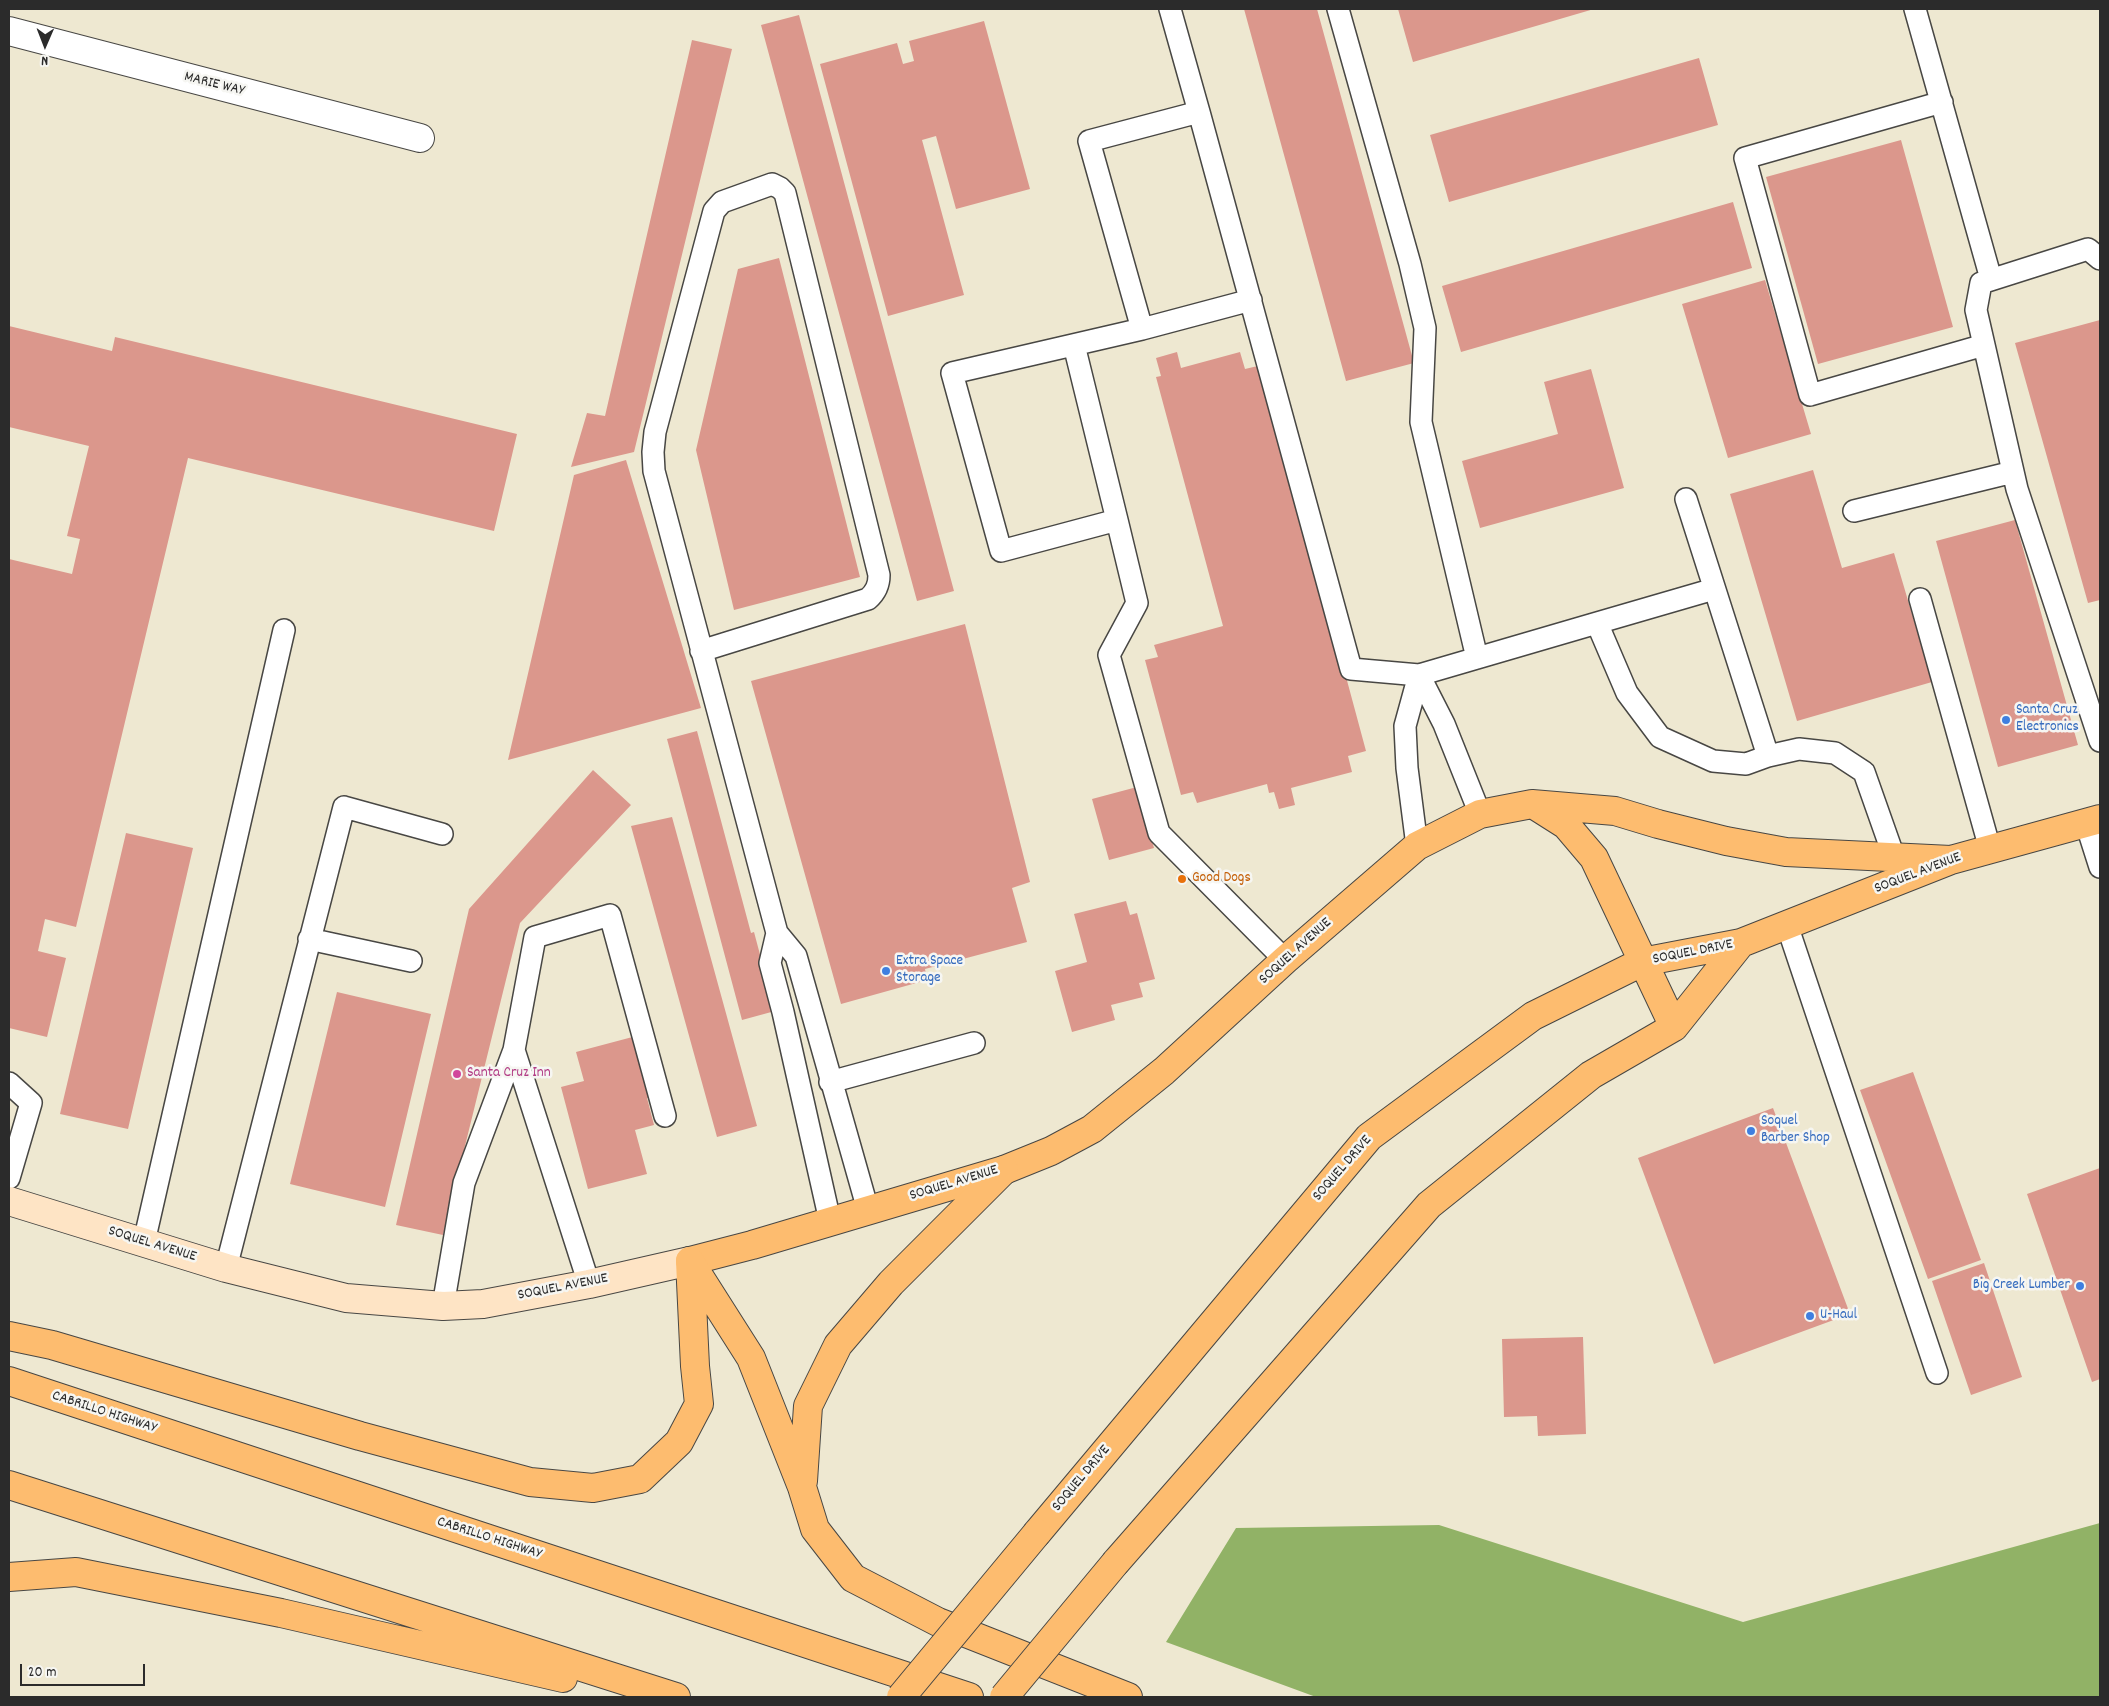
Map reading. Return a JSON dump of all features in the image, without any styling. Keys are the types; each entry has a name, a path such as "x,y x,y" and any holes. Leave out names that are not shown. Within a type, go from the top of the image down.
{"main road":[{"name":"SOQUEL AVENUE","path":"9,1201 226,1268 346,1298 443,1306 483,1304 589,1284 752,1246 830,1220 1004,1170 1051,1151 1092,1129 1164,1071 1285,960 1417,846 1480,814 1532,804 1615,811 1658,824 1786,852 1951,860"},
{"path":"1532,804 1566,825 1594,858 1674,1027"},
{"name":"SOQUEL AVENUE","path":"1741,943 1951,860 2093,821"},
{"name":"SOQUEL DRIVE","path":"902,1697 1369,1137 1533,1016 1642,962 1741,943"},
{"name":"SOQUEL DRIVE","path":"1004,1697 1116,1562 1429,1205 1591,1075 1674,1027 1741,943"},
{"path":"802,1487 808,1406 838,1345 891,1283 1004,1170"},
{"path":"690,1261 751,1358 802,1487 815,1529 853,1578 938,1622 1128,1697"},
{"path":"9,1336 52,1345 360,1436 530,1482 592,1488 640,1479 679,1442 699,1404 694,1366 690,1261"},
{"name":"CABRILLO HIGHWAY","path":"9,1381 969,1697"},
{"path":"9,1485 676,1697"},
{"path":"9,1577 76,1572 281,1613 644,1697"}],"street":[{"name":"MARIE WAY","path":"9,32 420,138"}],"lane":[{"path":"1170,9 1351,669 1419,675 1714,589"},
{"path":"1338,9 1410,264 1424,328 1421,422 1477,658"},
{"path":"1916,9 1991,279"},
{"path":"1942,102 1745,158 1810,395 1984,345"},
{"path":"1142,329 1089,141 1199,112"},
{"path":"702,651 868,599 878,584 876,566 785,193 772,184 722,202 714,211 655,432 654,471 777,933 796,956 830,1082 868,1210"},
{"path":"2100,259 2088,249 1981,283 1976,310 2016,489 2100,741"},
{"path":"1116,520 1001,550 952,373 1142,329 1251,300"},
{"path":"1074,345 1137,603 1109,655 1159,833 1285,960"},
{"path":"1854,512 2013,472"},
{"path":"1686,499 1768,756"},
{"path":"1920,599 1990,849"},
{"path":"1598,622 1627,693 1660,737 1713,762 1746,764 1768,756 1800,749 1835,752 1864,772 1894,857"},
{"path":"144,1242 284,630"},
{"path":"1419,675 1444,724 1480,814"},
{"path":"1417,846 1407,768 1405,726 1419,675"},
{"path":"226,1268 344,807 442,834"},
{"path":"2093,821 2100,867"},
{"path":"443,1306 464,1183 514,1050 535,937 610,915 664,1116"},
{"path":"1787,925 1937,1373"},
{"path":"777,933 770,963 783,1012 830,1220"},
{"path":"309,939 411,962"},
{"path":"830,1082 974,1043"},
{"path":"514,1050 589,1284"},
{"path":"9,1083 30,1103 9,1178"}],"green space":[{"path":"2100,1523 2100,1697 1316,1697 1166,1642 1236,1528 1439,1525 1743,1622"}],"building":[{"path":"1244,9 1317,9 1414,363 1346,381"},
{"path":"1398,9 1594,9 1413,62"},
{"path":"799,15 954,591 917,601 761,25"},
{"path":"984,21 1030,189 956,209 936,136 922,140 964,295 888,316 820,64 897,43 903,64 914,61 909,41"},
{"path":"692,40 732,49 634,452 571,467 587,413 605,416"},
{"path":"1699,58 1718,125 1449,202 1430,135"},
{"path":"1901,140 1953,327 1818,364 1766,177"},
{"path":"1733,202 1752,268 1461,352 1442,286"},
{"path":"779,258 860,577 734,610 696,450 738,269"},
{"path":"1765,280 1811,434 1728,458 1682,304"},
{"path":"2100,320 2100,600 2088,603 2015,343"},
{"path":"9,326 112,351 115,337 517,434 494,531 188,458 76,927 45,919 38,951 66,958 47,1037 9,1028 9,559 72,574 80,539 67,536 89,446 9,427"},
{"path":"1177,352 1181,368 1240,352 1245,369 1262,365 1366,751 1348,756 1352,772 1291,788 1295,805 1279,809 1274,792 1269,793 1267,784 1197,803 1193,792 1181,795 1145,660 1158,657 1154,645 1223,626 1156,377 1161,376 1156,358"},
{"path":"1591,369 1624,488 1480,528 1462,461 1558,434 1544,382"},
{"path":"626,460 701,708 508,760 574,475"},
{"path":"1813,470 1842,568 1894,553 1932,682 1797,721 1730,494"},
{"path":"2015,520 2078,745 1998,767 1936,541"},
{"path":"965,624 1030,882 1012,888 1027,942 925,969 927,980 841,1004 751,681"},
{"path":"697,731 751,933 754,932 775,1011 742,1020 667,739"},
{"name":"Santa Cruz Inn","path":"593,770 631,805 520,923 443,1235 396,1225 469,909"},
{"path":"1137,787 1154,848 1109,860 1092,799"},
{"path":"672,817 757,1126 717,1137 631,826"},
{"path":"126,833 193,848 128,1129 60,1114"},
{"path":"1126,901 1130,915 1137,913 1155,979 1139,983 1143,997 1111,1005 1115,1020 1072,1032 1055,971 1087,962 1074,914"},
{"path":"337,992 431,1014 385,1207 290,1184"},
{"name":"Santa Cruz Inn","path":"640,1035 657,1095 647,1098 654,1125 635,1130 647,1174 588,1189 561,1087 584,1081 576,1052"},
{"path":"1913,1072 1981,1260 1928,1279 1860,1090"},
{"path":"1773,1108 1850,1314 1714,1364 1638,1158"},
{"name":"Big Creek Lumber","path":"2100,1168 2100,1379 2092,1382 2027,1194"},
{"path":"1984,1263 2022,1377 1971,1395 1932,1281"},
{"path":"1583,1337 1586,1434 1538,1436 1537,1416 1504,1417 1502,1339"}],"place":[{"name":"Santa Cruz Electronics","path":"2006,720"},
{"name":"Good Dogs","path":"1182,879"},
{"name":"Extra Space Storage","path":"886,971"},
{"name":"Santa Cruz Inn","path":"457,1074"},
{"name":"Soquel Barber Shop","path":"1751,1131"},
{"name":"Big Creek Lumber","path":"2080,1286"},
{"name":"U-Haul","path":"1810,1316"}]}
